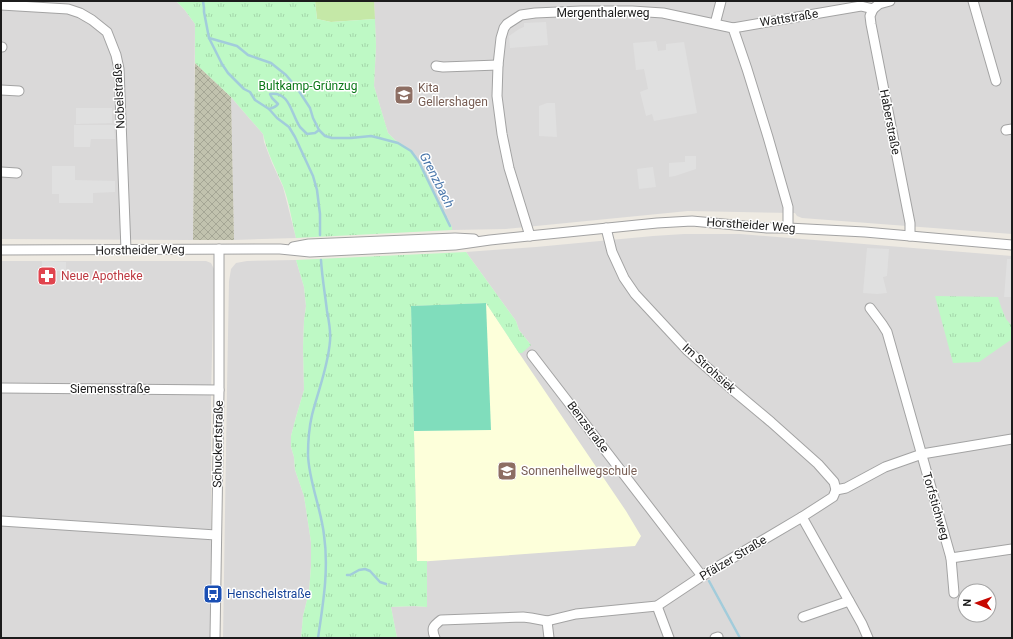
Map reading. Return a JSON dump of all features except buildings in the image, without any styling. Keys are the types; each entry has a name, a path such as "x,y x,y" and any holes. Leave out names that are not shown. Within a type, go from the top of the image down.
{"street":[{"path":"715,24 721,1"},
{"path":"873,9 880,4 890,1"},
{"path":"973,1 996,81"},
{"name":"Nobelstraße","path":"1,5 68,9 80,13 92,20 107,32 116,55 118,69 126,250"},
{"name":"Wattstraße","path":"733,28 861,6 873,9"},
{"name":"Haberstraße","path":"873,9 870,16 871,24 910,222 910,236"},
{"name":"Mergenthalerweg","path":"530,236 509,168 503,140 497,96 498,65 504,28 511,21 521,15 535,13 632,11 663,13 733,28"},
{"path":"733,28 754,92 788,207 788,228"},
{"path":"436,66 498,65"},
{"path":"2,87 20,91"},
{"path":"1,172 17,173"},
{"name":"Horstheider Weg","path":"1,250 280,250 309,244 455,238 490,240 657,223 692,221 768,228 865,232 1012,245"},
{"name":"Im Strohsiek","path":"606,228 612,252 624,278 635,294 687,350 818,464 834,482 836,490"},
{"name":"Schuckertstraße","path":"215,638 219,390 219,249"},
{"path":"870,308 887,332 922,454"},
{"name":"Benzstraße","path":"532,355 702,576"},
{"name":"Siemensstraße","path":"1,388 219,390"},
{"name":"Pfälzer Straße","path":"547,621 576,614 657,606 702,576 833,497 836,490 846,488 885,467 922,454 1012,439"},
{"name":"Torfstichweg","path":"922,454 951,558 954,593"},
{"path":"802,517 868,638"},
{"path":"1,521 216,535"},
{"path":"951,558 1012,549"},
{"path":"803,617 849,602"},
{"path":"657,606 669,638"},
{"path":"435,638 433,630 434,626 441,620 523,617 547,621 549,638"}],"shaded area":[{"path":"1,1 176,1 184,9 195,24 193,240 1,239"},
{"path":"374,1 1012,1 1012,234 802,218 797,216 795,213 688,211 506,229 452,230 452,227 420,162 411,150 395,140 388,133 374,86 376,46"},
{"path":"546,22 548,45 510,48 509,36 524,27 524,23"},
{"path":"656,41 658,51 666,50 666,44 684,42 697,113 654,121 652,114 646,116 640,92 648,89 644,69 636,70 633,43"},
{"path":"195,63 231,97 234,240 193,240"},
{"path":"231,97 263,134 264,142 283,187 296,238 234,240"},
{"path":"547,103 555,103 557,137 539,136 539,106"},
{"path":"76,108 112,108 112,123 76,124"},
{"path":"74,125 114,125 115,139 91,139 90,147 74,147"},
{"path":"685,156 696,156 696,169 669,177 669,163 685,162"},
{"path":"52,166 75,166 75,180 115,181 115,192 93,193 93,203 59,203 59,194 52,194"},
{"path":"653,167 656,187 639,189 637,169"},
{"path":"684,234 740,234 1012,256 1012,638 397,638 391,607 426,607 427,561 417,562 411,306 531,345 519,330 516,321 466,252"},
{"path":"867,248 889,249 887,276 883,277 887,293 863,293"},
{"path":"1007,259 1012,259 1012,297 1004,297"},
{"path":"296,260 304,287 306,306 303,347 304,390 291,436 291,447 294,457 295,470 304,496 311,542 309,592 303,616 301,638 223,638 229,281 231,269 236,263 247,261"},
{"path":"1,261 206,261 211,263 214,269 211,397 210,638 1,638"},
{"path":"42,261 66,262 66,271 42,271"},
{"name":"Sonnenhellwegschule","path":"486,303 626,511 641,536 635,546 417,562 411,306"}],"green space":[{"name":"Bultkamp-Grünzug","path":"176,1 315,1 317,19 331,22 375,19 376,46 374,86 388,133 395,140 411,150 420,162 452,227 452,230 296,238 285,192 269,154 263,134 231,97 195,63 195,24"},
{"path":"315,1 374,1 375,19 331,22 317,19"},
{"path":"466,252 516,321 519,330 531,345 522,353 519,353 486,303 411,306 417,561 427,561 427,607 391,607 397,638 301,638 303,616 309,592 311,542 304,496 295,470 294,457 291,447 291,436 304,390 303,347 306,306 304,287 296,260"},
{"path":"935,296 998,297 1006,319 1012,326 1012,339 979,362 953,363"},
{"path":"486,303 491,430 414,431 411,306"}],"waterway":[{"path":"203,1 209,38 228,73 244,89 250,92 255,100 269,109 277,118 289,127 295,137 313,176 317,190 320,214 320,235"},
{"name":"Grenzbach","path":"209,38 237,46 248,55 271,63 286,75 297,88 310,108 319,130 325,136 332,138 371,136 398,143 411,151 419,162 450,226"},
{"path":"269,109 278,104 270,94 282,96 289,104 300,127 307,134 315,133 319,130"},
{"path":"318,638 325,587 326,561 322,525 310,475 308,455 311,420 325,370 330,341 330,326 321,260"},
{"path":"347,575 365,569 370,571 380,582 386,584"},
{"name":"Grenzbach","path":"709,581 740,638"}],"place":[{"name":"Kita Gellershagen","path":"404,95"},
{"name":"Neue Apotheke","path":"47,276"},
{"name":"Sonnenhellwegschule","path":"507,471"},
{"name":"Henschelstraße","path":"213,594"}]}
